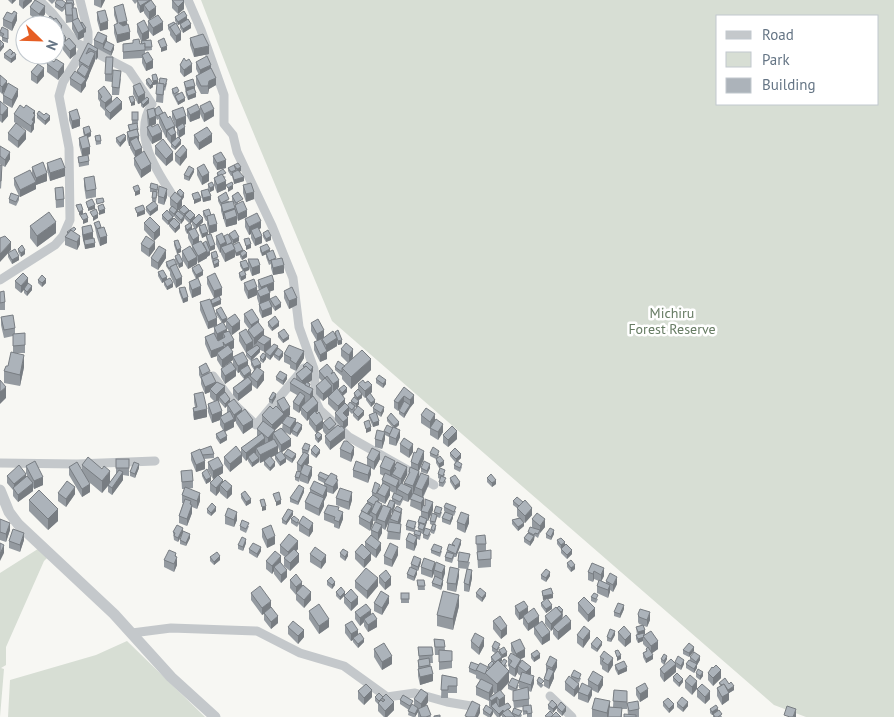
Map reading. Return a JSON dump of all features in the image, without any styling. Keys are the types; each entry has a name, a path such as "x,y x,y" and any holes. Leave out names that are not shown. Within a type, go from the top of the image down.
{"street":[{"path":"39,0 53,14 72,40 129,70 150,100 152,104 144,118 145,141 156,168 171,193"},
{"path":"0,280 55,245 68,226 71,213 69,148 60,110 59,91 86,48 88,32 80,0"},
{"path":"188,0 201,30 224,95 224,124 233,135 237,152 294,278 299,327 314,372 314,398 320,410 349,437 372,452 434,485"},
{"path":"213,376 235,405 256,425 292,379 311,361"},
{"path":"0,463 68,464 155,461"},
{"path":"0,490 14,520 96,597 132,633 171,677 215,717"},
{"path":"132,633 172,628 257,631 300,653 344,666 387,697 415,693 447,702 471,706"},
{"path":"550,696 572,717"}],"green space":[{"name":"Michiru Forest Reserve","path":"201,0 894,0 894,717 806,717 774,705 332,321 236,91"},
{"path":"41,547 50,555 44,561 6,647 6,665 1,668 4,669 0,717 0,573"},
{"path":"127,641 205,717 8,717 10,680 96,655"}],"building":[{"path":"35,0 45,6 39,14 30,7"},
{"path":"57,0 62,0 66,3 62,8 55,3"},
{"path":"66,0 73,0 74,5 67,3"},
{"path":"137,0 150,0 140,6"},
{"path":"151,0 156,7 149,12 144,5"},
{"path":"172,0 183,0 184,1 178,7"},
{"path":"72,3 73,15 66,15 65,4"},
{"path":"123,4 127,21 119,23 123,26 128,24 130,32 117,35 114,25 118,23 114,7"},
{"path":"72,8 76,8 78,19 73,21"},
{"path":"105,10 108,21 100,24 97,12"},
{"path":"14,11 17,13 12,23 3,19 7,12 12,14"},
{"path":"184,11 187,16 178,22 175,17"},
{"path":"158,15 163,22 153,28 148,21"},
{"path":"78,18 84,29 78,33 72,21"},
{"path":"188,19 191,24 183,29 180,24"},
{"path":"144,20 149,30 142,34 137,24"},
{"path":"174,22 175,24 170,28 168,25"},
{"path":"176,23 181,32 176,36 170,27"},
{"path":"2,27 8,30 8,39 2,37 4,34 0,32"},
{"path":"98,32 107,36 103,44 94,40"},
{"path":"203,34 209,46 194,49 190,38"},
{"path":"69,38 76,46 70,51 65,45 65,41"},
{"path":"164,38 167,46 161,48 158,41"},
{"path":"139,39 140,44 145,43 145,50 123,52 123,44 133,43 133,40"},
{"path":"0,40 4,44 0,48"},
{"path":"151,40 152,47 145,47 145,43 142,44 141,41"},
{"path":"106,41 114,45 111,52 103,48"},
{"path":"88,43 98,49 96,52 89,48 86,54 91,51 95,53 89,67 79,61"},
{"path":"10,49 13,52 11,55 14,52 15,56 11,59 4,54"},
{"path":"148,52 153,60 146,64 142,55"},
{"path":"207,56 211,65 200,70 196,62"},
{"path":"106,57 113,57 112,74 105,74"},
{"path":"184,58 186,61 189,59 192,64 184,70 180,65"},
{"path":"82,64 89,69 85,77 77,71"},
{"path":"37,65 44,68 37,77 31,72"},
{"path":"48,65 63,65 58,72"},
{"path":"211,68 216,78 209,81 208,86 201,86 196,76"},
{"path":"113,70 121,71 119,88 112,87"},
{"path":"75,71 86,79 81,85 70,78"},
{"path":"156,74 158,80 153,81 152,75"},
{"path":"0,75 7,81 2,87 0,85"},
{"path":"149,78 153,83 150,86 146,80"},
{"path":"160,78 167,79 165,87 164,84 159,83"},
{"path":"193,79 195,86 186,88 184,82"},
{"path":"8,83 18,89 12,100 3,95"},
{"path":"140,83 145,93 138,97 133,86"},
{"path":"157,83 164,84 163,95 156,94"},
{"path":"104,86 112,97 105,103 100,99 102,97 98,91"},
{"path":"177,87 179,91 174,94 172,89"},
{"path":"194,88 196,93 188,96 186,91"},
{"path":"182,92 185,98 178,102 175,96"},
{"path":"133,96 135,101 131,103 129,97"},
{"path":"117,97 122,102 110,113 105,108"},
{"path":"147,97 149,99 143,105 141,102"},
{"path":"0,101 8,108 2,115 0,114"},
{"path":"210,101 214,109 204,114 200,106"},
{"path":"197,104 200,110 190,115 187,109"},
{"path":"20,105 24,108 26,105 35,111 32,120 34,121 31,126 14,114"},
{"path":"159,106 163,113 157,116 155,109"},
{"path":"183,107 186,116 176,120 172,111"},
{"path":"154,108 156,116 149,119 147,110"},
{"path":"77,109 80,119 72,121 69,112"},
{"path":"39,111 44,115 46,113 50,116 45,121 37,114"},
{"path":"132,112 138,112 138,120 132,120"},
{"path":"165,112 168,118 170,116 175,126 166,130 159,115"},
{"path":"16,123 26,131 18,141 8,133"},
{"path":"137,123 138,130 130,131 128,125"},
{"path":"183,123 185,127 179,131 177,127"},
{"path":"158,124 162,132 152,137 147,127"},
{"path":"89,126 91,132 85,135 83,128"},
{"path":"173,127 176,133 171,136 167,131"},
{"path":"207,127 212,134 199,143 194,135"},
{"path":"137,129 139,136 129,138 127,132"},
{"path":"124,134 126,136 120,143 116,138"},
{"path":"87,135 90,147 82,149 79,138"},
{"path":"100,135 101,141 96,141 95,136"},
{"path":"137,137 142,148 135,151 130,141"},
{"path":"178,137 181,140 175,147 171,143"},
{"path":"163,139 173,152 166,159 155,146"},
{"path":"183,145 187,150 180,158 175,154"},
{"path":"0,146 10,152 5,160 0,156"},
{"path":"144,151 151,164 141,170 134,158"},
{"path":"221,152 226,160 217,163 213,156"},
{"path":"88,155 89,161 79,163 78,157"},
{"path":"61,158 65,168 50,173 47,163"},
{"path":"43,162 47,173 36,178 32,167"},
{"path":"238,163 241,167 237,169 234,165"},
{"path":"204,164 209,173 202,177 197,168"},
{"path":"0,165 2,165 1,181 0,181"},
{"path":"234,165 236,170 231,172 228,168"},
{"path":"189,166 194,169 189,177 184,175"},
{"path":"223,169 226,173 219,176 217,173"},
{"path":"30,170 36,182 20,190 14,178"},
{"path":"238,170 244,177 234,180 232,173"},
{"path":"222,174 226,181 217,185 214,178"},
{"path":"94,176 96,189 86,191 84,178"},
{"path":"212,182 214,186 210,188 208,184"},
{"path":"232,182 233,185 228,188 226,185"},
{"path":"151,183 158,185 157,190 150,188"},
{"path":"251,183 254,192 246,194 243,185"},
{"path":"138,185 140,190 135,192 133,187"},
{"path":"159,186 167,189 164,198 158,196"},
{"path":"63,187 64,199 56,200 55,188"},
{"path":"180,189 184,193 181,197 177,192"},
{"path":"208,189 211,196 203,198 201,191"},
{"path":"153,191 157,192 156,198 152,198"},
{"path":"175,192 182,198 177,204 170,198"},
{"path":"198,192 201,198 194,200 192,194"},
{"path":"226,192 229,199 221,203 218,197"},
{"path":"238,192 243,199 236,203 232,196"},
{"path":"11,193 19,196 16,202 9,199"},
{"path":"103,198 104,202 97,204 96,199"},
{"path":"92,199 95,205 88,208 86,202"},
{"path":"154,201 158,206 150,212 146,207"},
{"path":"233,201 235,208 223,212 221,204"},
{"path":"243,201 247,210 238,214 235,205"},
{"path":"81,204 83,210 79,212 76,205"},
{"path":"103,204 105,209 99,211 98,206"},
{"path":"143,205 145,210 137,213 135,208"},
{"path":"184,205 189,210 184,214 179,210"},
{"path":"172,206 177,210 174,214 169,210"},
{"path":"96,209 98,214 93,217 90,212"},
{"path":"209,209 211,215 206,217 203,211"},
{"path":"235,209 237,216 226,220 224,213"},
{"path":"167,210 173,217 168,221 162,215"},
{"path":"190,210 195,215 190,220 185,215"},
{"path":"178,211 184,216 181,220 175,214"},
{"path":"49,212 56,222 37,236 30,226"},
{"path":"86,213 88,218 83,220 80,215"},
{"path":"257,213 261,221 249,227 245,219"},
{"path":"199,214 203,218 196,225 192,221"},
{"path":"214,214 217,224 209,226 207,216"},
{"path":"150,217 160,227 154,233 144,223"},
{"path":"174,218 180,224 175,229 169,223"},
{"path":"99,221 101,227 97,229 94,223"},
{"path":"190,223 192,226 187,230 185,226"},
{"path":"205,224 208,232 202,234 199,226"},
{"path":"91,225 93,232 83,235 82,227"},
{"path":"74,227 76,229 73,232 71,230 67,232"},
{"path":"104,227 107,236 100,238 97,229"},
{"path":"258,227 262,236 255,239 251,230"},
{"path":"195,228 199,236 193,240 188,231"},
{"path":"71,230 80,236 77,242 65,237"},
{"path":"235,230 239,237 233,240 229,234"},
{"path":"268,230 271,236 266,239 263,233"},
{"path":"222,233 226,242 220,245 216,236"},
{"path":"211,234 215,245 210,247 206,235"},
{"path":"228,234 232,242 227,245 224,236"},
{"path":"5,236 11,242 0,254 0,238"},
{"path":"146,236 155,242 149,249 141,244"},
{"path":"94,238 95,243 85,245 84,240"},
{"path":"249,238 251,244 246,246 244,239"},
{"path":"178,240 181,248 177,250 174,241"},
{"path":"201,241 207,251 198,256 192,245"},
{"path":"206,241 210,251 207,253 203,243"},
{"path":"239,242 243,250 236,253 233,245"},
{"path":"232,243 235,249 225,254 221,247"},
{"path":"267,244 270,249 262,253 260,247"},
{"path":"22,245 25,250 21,253 18,249"},
{"path":"159,246 166,250 158,263 151,258"},
{"path":"190,246 197,257 188,262 182,251"},
{"path":"15,249 19,256 12,260 8,253"},
{"path":"244,250 247,253 242,257 240,253"},
{"path":"273,250 276,258 269,261 266,253"},
{"path":"216,251 218,257 213,259 211,253"},
{"path":"179,254 183,262 179,264 175,256"},
{"path":"282,258 284,265 273,268 271,260"},
{"path":"174,259 177,265 169,269 166,262"},
{"path":"218,259 219,262 214,265 213,261"},
{"path":"248,259 258,259 260,265 252,268"},
{"path":"246,260 249,267 243,269 240,262"},
{"path":"176,264 182,277 176,280 170,267"},
{"path":"199,264 203,271 196,275 192,268"},
{"path":"163,270 167,277 162,279 158,272"},
{"path":"244,270 246,275 241,277 239,273"},
{"path":"23,273 28,278 21,286 15,281"},
{"path":"215,273 222,288 214,291 207,277"},
{"path":"42,275 46,279 42,283 38,280"},
{"path":"272,275 274,282 261,287 258,280"},
{"path":"170,278 173,283 167,287 164,281"},
{"path":"198,278 201,286 192,290 189,282"},
{"path":"254,279 257,287 248,291 244,283"},
{"path":"28,283 32,286 27,292 24,289"},
{"path":"267,286 270,293 260,297 257,291"},
{"path":"185,287 188,297 183,299 179,288"},
{"path":"292,287 297,298 289,301 284,291"},
{"path":"4,291 5,302 0,303 0,292"},
{"path":"219,296 221,300 212,304 211,300"},
{"path":"276,296 281,303 275,307 270,299"},
{"path":"210,299 217,318 208,322 200,302"},
{"path":"269,300 272,307 262,311 259,304"},
{"path":"221,307 227,318 222,320 216,310"},
{"path":"252,309 259,320 251,325 244,314"},
{"path":"235,314 240,321 232,327 226,320"},
{"path":"13,315 15,328 4,330 1,317"},
{"path":"275,316 279,322 272,328 268,322"},
{"path":"318,319 324,330 317,334 311,323"},
{"path":"223,322 227,329 217,334 214,327"},
{"path":"258,322 264,330 254,338 248,330"},
{"path":"246,329 253,341 246,345 239,333"},
{"path":"284,329 289,336 283,340 278,333"},
{"path":"338,330 342,340 338,341 335,332"},
{"path":"229,331 234,340 225,345 223,342 224,346 211,351 205,337 214,333 218,341 225,337 223,333"},
{"path":"333,331 337,338 326,345 322,339"},
{"path":"25,333 25,345 13,346 13,334"},
{"path":"263,335 271,339 264,345 257,341"},
{"path":"321,339 327,351 320,355 314,342"},
{"path":"346,343 353,349 349,355 341,349"},
{"path":"274,344 278,346 270,356 265,352"},
{"path":"228,345 233,352 222,360 217,353"},
{"path":"257,345 260,348 251,357 246,352"},
{"path":"289,345 304,351 296,364 284,354"},
{"path":"278,348 283,352 279,357 274,354"},
{"path":"362,350 371,359 351,377 342,368"},
{"path":"11,352 24,355 20,375 4,371 6,366 8,366"},
{"path":"243,352 248,361 238,366 233,357"},
{"path":"263,353 266,355 263,360 260,357"},
{"path":"257,358 261,364 254,367 251,361"},
{"path":"338,361 345,366 342,368 342,372 335,367"},
{"path":"231,362 236,369 225,376 221,369"},
{"path":"307,362 313,367 310,371 306,366 303,366"},
{"path":"206,363 210,371 202,375 199,367"},
{"path":"327,364 333,371 331,374 334,372 339,380 333,384 327,376 325,378 319,371"},
{"path":"248,365 251,371 244,376 240,370"},
{"path":"306,366 312,372 302,381 296,374"},
{"path":"257,367 264,372 257,382 250,376"},
{"path":"280,371 287,375 283,381 276,377"},
{"path":"211,372 216,382 205,387 201,377"},
{"path":"379,375 386,380 383,384 376,379"},
{"path":"248,377 252,382 238,394 233,388"},
{"path":"294,378 313,389 310,395 290,383"},
{"path":"325,378 332,386 323,394 316,386"},
{"path":"0,380 6,387 0,392"},
{"path":"363,380 365,383 368,381 372,385 365,391 358,384"},
{"path":"217,382 225,386 216,395 210,389"},
{"path":"344,385 347,388 342,393 339,389"},
{"path":"404,387 414,395 410,400 404,396 398,403 394,401"},
{"path":"337,388 345,399 338,406 328,397"},
{"path":"358,389 362,394 357,398 354,393"},
{"path":"203,392 207,409 194,412 193,408 197,407 194,394"},
{"path":"225,392 230,399 225,404 219,397"},
{"path":"273,392 276,394 272,400 269,399"},
{"path":"300,392 305,396 299,406 293,402"},
{"path":"370,393 375,400 371,403 366,397"},
{"path":"313,396 318,403 307,413 301,407"},
{"path":"284,397 290,407 283,412 277,401"},
{"path":"354,397 359,401 356,404 351,401"},
{"path":"234,399 242,409 234,415 227,404"},
{"path":"218,400 222,411 212,415 208,404"},
{"path":"404,401 410,405 404,414 399,411"},
{"path":"350,402 355,406 352,410 347,406"},
{"path":"345,403 349,407 343,413 348,418 343,422 335,413"},
{"path":"376,403 384,407 381,413 373,408"},
{"path":"270,406 273,409 276,406 284,414 272,425 262,415"},
{"path":"358,406 364,411 358,417 353,412"},
{"path":"426,408 435,414 430,422 421,415"},
{"path":"245,409 253,420 243,426 236,416"},
{"path":"230,411 234,419 224,424 220,417"},
{"path":"315,411 317,414 319,412 323,420 316,426 309,417"},
{"path":"376,412 379,421 373,423 369,415"},
{"path":"391,413 399,422 394,426 387,418"},
{"path":"287,416 296,419 290,428 282,423"},
{"path":"330,417 336,424 329,430 323,423"},
{"path":"436,419 443,424 438,432 430,428"},
{"path":"369,420 371,427 366,429 364,422"},
{"path":"263,421 275,430 268,438 257,429"},
{"path":"297,422 302,425 297,433 292,430"},
{"path":"338,425 342,426 345,430 330,442 325,436"},
{"path":"387,425 393,428 390,434 384,431"},
{"path":"452,426 457,431 448,440 443,435"},
{"path":"393,427 400,430 396,439 389,436"},
{"path":"281,428 291,439 281,445 273,433"},
{"path":"224,430 227,436 220,440 216,434"},
{"path":"377,430 385,432 382,441 375,439"},
{"path":"318,432 322,435 318,439 315,435"},
{"path":"262,433 265,438 246,453 241,448"},
{"path":"404,438 413,444 409,450 400,444"},
{"path":"274,439 278,446 260,455 256,448"},
{"path":"344,441 347,441 354,447 351,454 340,449"},
{"path":"305,443 310,445 308,451 302,449"},
{"path":"315,445 320,450 316,455 311,450"},
{"path":"211,446 214,454 202,455 200,450"},
{"path":"236,446 242,454 230,464 224,457"},
{"path":"433,447 439,451 437,456 430,453"},
{"path":"372,448 380,452 374,462 367,458"},
{"path":"418,448 424,451 418,465 411,462 414,452 416,453"},
{"path":"455,448 461,454 456,459 450,453"},
{"path":"200,449 205,461 196,465 191,453"},
{"path":"288,449 296,454 292,459 284,454"},
{"path":"281,451 286,458 280,462 275,455"},
{"path":"254,452 259,458 252,463 248,457"},
{"path":"304,452 309,455 301,466 297,463"},
{"path":"270,456 275,462 270,468 264,461"},
{"path":"385,456 395,461 390,471 380,467"},
{"path":"440,456 444,461 439,464 436,459"},
{"path":"88,457 102,469 104,466 110,471 102,481 82,465"},
{"path":"218,457 223,466 213,471 208,462"},
{"path":"116,459 129,459 129,468 116,468"},
{"path":"35,461 43,477 34,481 26,466"},
{"path":"356,461 371,467 368,475 353,470"},
{"path":"424,461 430,464 427,471 421,468"},
{"path":"457,461 462,464 460,468 454,465"},
{"path":"77,462 90,484 82,489 69,467"},
{"path":"134,462 139,464 135,474 130,472"},
{"path":"397,462 407,467 401,479 392,474"},
{"path":"304,464 312,467 308,477 300,473"},
{"path":"19,465 26,474 14,484 7,476"},
{"path":"410,467 419,471 413,486 404,483 410,472"},
{"path":"440,468 445,470 443,476 438,474"},
{"path":"207,469 211,477 206,480 202,473"},
{"path":"119,470 123,472 112,488 108,485"},
{"path":"192,470 193,481 182,482 181,471"},
{"path":"297,471 301,472 299,478 295,477"},
{"path":"320,472 329,476 326,480 318,476"},
{"path":"331,473 337,476 336,479 338,480 333,487 324,483"},
{"path":"385,473 399,480 396,487 382,480"},
{"path":"421,473 429,476 422,490 415,487"},
{"path":"491,474 496,480 492,483 487,478"},
{"path":"218,475 223,480 216,488 210,483"},
{"path":"455,475 460,482 455,486 450,478"},
{"path":"27,476 33,483 18,495 13,488"},
{"path":"441,476 446,478 443,483 439,482"},
{"path":"225,480 232,486 227,492 220,485"},
{"path":"67,481 75,487 66,499 58,493"},
{"path":"314,481 327,487 323,496 310,489"},
{"path":"375,482 380,485 376,494 372,492"},
{"path":"383,483 390,487 385,497 377,493"},
{"path":"401,483 412,488 408,495 397,489"},
{"path":"299,485 304,488 298,502 290,498"},
{"path":"185,487 200,493 197,501 182,495"},
{"path":"340,488 352,492 349,502 336,498"},
{"path":"39,490 58,509 48,519 29,500"},
{"path":"245,491 251,499 246,502 241,494"},
{"path":"279,492 281,500 276,502 273,494"},
{"path":"310,492 324,498 319,509 305,502"},
{"path":"394,493 403,497 400,502 392,498"},
{"path":"413,493 424,498 421,503 410,499"},
{"path":"373,495 379,499 374,505 367,501"},
{"path":"517,497 523,502 519,506 513,501"},
{"path":"185,499 191,501 190,504 192,505 187,519 179,516"},
{"path":"264,499 266,506 262,507 260,500"},
{"path":"425,499 433,502 428,513 421,511 423,505 425,506"},
{"path":"390,500 395,502 392,510 387,507"},
{"path":"525,500 532,508 525,516 517,508"},
{"path":"376,501 382,504 376,515 371,512"},
{"path":"212,503 216,507 211,513 207,509"},
{"path":"367,503 372,506 367,514 361,511"},
{"path":"446,503 456,507 454,512 444,507"},
{"path":"328,505 339,507 338,510 343,512 339,522 334,520 335,517 324,513"},
{"path":"383,505 391,508 385,522 377,519"},
{"path":"397,506 402,509 400,513 394,510"},
{"path":"436,506 442,508 440,514 434,512"},
{"path":"228,508 237,512 234,520 225,516"},
{"path":"288,509 293,511 286,522 282,519"},
{"path":"394,510 401,513 398,522 390,519"},
{"path":"362,511 373,517 370,523 359,517"},
{"path":"445,512 453,515 450,521 442,518"},
{"path":"461,512 469,515 465,525 457,522"},
{"path":"432,513 437,515 435,522 430,521"},
{"path":"537,513 545,519 540,526 532,519"},
{"path":"294,516 299,520 297,523 291,519"},
{"path":"303,516 313,523 309,530 299,523"},
{"path":"420,516 427,519 425,524 418,522"},
{"path":"520,518 524,523 518,527 512,520"},
{"path":"0,519 10,523 6,534 0,532"},
{"path":"242,520 249,523 246,529 240,526"},
{"path":"408,520 416,522 414,529 406,526"},
{"path":"375,522 382,525 378,533 371,530"},
{"path":"389,522 401,524 400,533 387,531"},
{"path":"420,523 425,525 423,530 418,528"},
{"path":"433,524 436,525 434,531 431,529"},
{"path":"177,525 183,528 178,538 174,536 175,533 173,532"},
{"path":"271,525 275,536 267,540 262,529"},
{"path":"530,527 540,530 538,534 535,533 534,535 528,532"},
{"path":"425,528 431,530 428,536 423,534"},
{"path":"550,528 554,530 551,537 546,534"},
{"path":"13,529 24,533 20,545 9,541"},
{"path":"415,530 421,532 420,536 414,534"},
{"path":"183,531 190,534 186,543 180,540"},
{"path":"409,533 417,537 414,544 406,540"},
{"path":"528,533 534,536 530,542 524,538"},
{"path":"289,534 298,541 288,552 280,545"},
{"path":"371,535 381,543 376,550 365,542"},
{"path":"485,535 486,544 476,544 476,536"},
{"path":"242,537 246,539 243,547 238,545"},
{"path":"456,538 461,540 456,554 447,550 449,544 455,546 452,544"},
{"path":"561,538 565,542 561,545 557,540"},
{"path":"0,543 4,545 0,554"},
{"path":"253,543 261,547 257,554 249,549"},
{"path":"390,543 398,547 392,560 384,556"},
{"path":"362,544 371,553 364,560 355,552"},
{"path":"434,544 442,547 440,553 431,550"},
{"path":"566,544 572,550 567,555 561,549"},
{"path":"315,547 326,555 321,562 310,554"},
{"path":"294,549 299,554 290,563 284,558"},
{"path":"343,549 348,552 345,557 340,553"},
{"path":"169,550 176,553 175,556 177,557 174,564 164,560"},
{"path":"491,550 491,559 478,560 477,552"},
{"path":"275,551 281,556 272,566 266,561"},
{"path":"217,552 220,556 214,562 210,557"},
{"path":"447,552 454,554 452,559 445,557"},
{"path":"459,552 470,554 468,562 458,561"},
{"path":"414,556 421,559 418,567 411,564"},
{"path":"424,558 435,562 432,571 421,567"},
{"path":"571,560 575,565 571,568 567,563"},
{"path":"280,562 287,570 281,575 274,567"},
{"path":"436,562 445,566 442,573 434,570"},
{"path":"592,563 604,568 601,575 594,571 593,574 588,572"},
{"path":"410,567 417,570 414,577 407,574"},
{"path":"450,567 459,569 456,584 447,583"},
{"path":"366,568 378,578 367,591 355,581"},
{"path":"467,569 472,570 469,585 464,583"},
{"path":"546,569 550,572 546,578 541,575"},
{"path":"386,570 391,577 385,583 379,576"},
{"path":"610,573 617,577 613,585 606,581"},
{"path":"296,574 302,582 296,587 290,580"},
{"path":"435,576 443,580 441,586 432,583"},
{"path":"331,577 335,582 332,585 327,581"},
{"path":"417,580 424,580 425,586 418,586"},
{"path":"599,580 610,585 608,590 597,586"},
{"path":"303,585 311,592 304,600 296,593"},
{"path":"260,586 271,601 262,608 251,593"},
{"path":"341,587 345,592 340,597 336,592"},
{"path":"480,588 486,593 482,598 476,593"},
{"path":"551,588 553,594 543,596 542,591"},
{"path":"351,589 358,597 351,603 344,596"},
{"path":"381,591 389,596 382,608 374,603"},
{"path":"443,591 459,595 453,619 437,615"},
{"path":"401,593 409,593 409,599 401,599"},
{"path":"594,593 598,595 596,599 591,597"},
{"path":"584,597 595,608 588,615 578,603"},
{"path":"547,598 552,605 546,609 541,603"},
{"path":"524,601 528,607 519,613 515,606"},
{"path":"618,603 624,605 620,614 614,612"},
{"path":"319,604 329,619 319,626 309,611"},
{"path":"366,604 371,610 360,618 355,612"},
{"path":"559,606 563,610 561,612 557,608"},
{"path":"271,607 278,616 271,622 264,613"},
{"path":"556,607 562,614 551,624 545,616"},
{"path":"534,608 539,616 528,624 523,616"},
{"path":"640,609 650,612 647,620 639,617"},
{"path":"373,613 377,619 368,625 364,619"},
{"path":"566,615 571,621 558,632 553,627"},
{"path":"500,616 507,626 501,631 493,621"},
{"path":"293,621 304,630 298,636 288,627"},
{"path":"352,621 358,630 351,634 345,625"},
{"path":"542,621 550,632 542,638 534,627"},
{"path":"643,625 645,630 638,632 636,627"},
{"path":"584,626 590,631 583,640 577,635"},
{"path":"624,626 631,634 625,640 618,632"},
{"path":"610,629 615,631 611,639 607,637"},
{"path":"651,631 658,641 651,646 643,636"},
{"path":"360,633 364,639 358,644 353,638"},
{"path":"475,633 484,638 479,648 471,641"},
{"path":"644,633 644,637 638,639 636,635"},
{"path":"597,637 602,642 597,649 591,644"},
{"path":"434,639 444,640 445,647 435,647"},
{"path":"520,639 525,649 516,654 511,643"},
{"path":"495,641 500,644 497,650 492,647"},
{"path":"384,643 392,656 382,662 374,649"},
{"path":"689,643 694,647 689,653 683,650"},
{"path":"418,647 432,647 433,655 419,656"},
{"path":"504,647 507,652 502,655 499,650"},
{"path":"648,647 653,655 646,659 643,653 647,651"},
{"path":"439,650 452,651 452,661 439,662"},
{"path":"537,650 540,654 534,658 531,654"},
{"path":"618,650 621,655 617,657 615,651"},
{"path":"498,651 502,657 495,662 491,657"},
{"path":"604,651 613,658 608,665 600,657"},
{"path":"694,652 700,656 696,662 690,657"},
{"path":"511,653 521,659 515,669 509,665 512,661 508,658"},
{"path":"664,654 667,656 664,661 661,659"},
{"path":"550,656 557,660 552,668 546,665"},
{"path":"678,656 684,660 681,666 675,662"},
{"path":"429,658 430,665 419,667 418,660"},
{"path":"504,659 507,661 504,666 501,663"},
{"path":"671,659 676,664 664,674 660,669"},
{"path":"498,660 509,671 497,684 485,673"},
{"path":"522,660 531,667 526,672 518,666"},
{"path":"689,660 697,664 694,669 686,664"},
{"path":"492,661 494,663 490,668 488,665"},
{"path":"624,661 627,667 618,671 615,665"},
{"path":"471,662 479,665 476,671 469,668"},
{"path":"480,663 488,667 485,674 476,670"},
{"path":"716,665 721,670 713,678 708,673"},
{"path":"431,666 433,674 420,677 418,669"},
{"path":"548,668 554,671 549,681 544,679"},
{"path":"698,669 703,672 700,676 696,673"},
{"path":"574,670 581,674 579,679 571,676"},
{"path":"593,671 603,677 598,686 588,680"},
{"path":"522,672 534,676 531,685 519,681"},
{"path":"677,673 683,679 679,683 673,677"},
{"path":"442,675 457,678 457,686 448,686 448,690 441,690"},
{"path":"690,675 697,681 692,687 685,681"},
{"path":"569,676 579,684 574,690 565,682"},
{"path":"539,677 544,681 541,684 537,681"},
{"path":"512,678 519,681 516,689 508,685"},
{"path":"725,678 729,684 731,682 734,686 728,690 724,684 719,683"},
{"path":"481,679 493,685 489,693 476,687"},
{"path":"582,683 592,688 588,696 578,692"},
{"path":"645,683 648,689 640,694 636,688"},
{"path":"366,684 372,690 364,698 358,691"},
{"path":"702,684 710,691 705,697 697,689"},
{"path":"724,684 729,693 722,697 717,688"},
{"path":"528,687 529,699 513,701 513,691"},
{"path":"421,689 428,694 421,704 414,699"},
{"path":"500,690 505,696 499,700 497,697 491,701 489,698"},
{"path":"614,690 627,691 627,702 613,701"},
{"path":"379,693 383,697 379,701 375,697"},
{"path":"386,694 394,702 385,711 378,703 381,700 383,702 385,700 382,698"},
{"path":"403,695 413,701 410,706 400,700"},
{"path":"682,697 688,702 683,708 677,703"},
{"path":"595,698 610,701 607,713 592,709"},
{"path":"668,698 674,704 669,709 663,702"},
{"path":"552,700 557,705 553,709 548,705"},
{"path":"472,701 480,705 475,717 465,716"},
{"path":"638,701 639,709 629,711 627,703"},
{"path":"496,702 499,707 508,703 511,707 499,714 491,706"},
{"path":"561,702 566,707 562,712 557,707"},
{"path":"412,704 418,708 415,714 408,711"},
{"path":"427,705 431,715 421,717 418,709"},
{"path":"486,705 493,710 490,715 483,710"},
{"path":"531,705 532,713 527,714 527,711 523,711 523,706"},
{"path":"716,705 718,708 712,712 710,709"},
{"path":"787,706 796,709 793,717 784,715"},
{"path":"609,707 622,708 621,717 608,717"},
{"path":"514,708 522,711 519,716 512,713"},
{"path":"508,709 515,717 506,717 502,713"},
{"path":"719,710 722,714 715,717 713,714"},
{"path":"550,711 554,715 551,717 545,716"},
{"path":"556,712 561,717 551,717"},
{"path":"624,714 636,715 636,717 624,717"}]}
